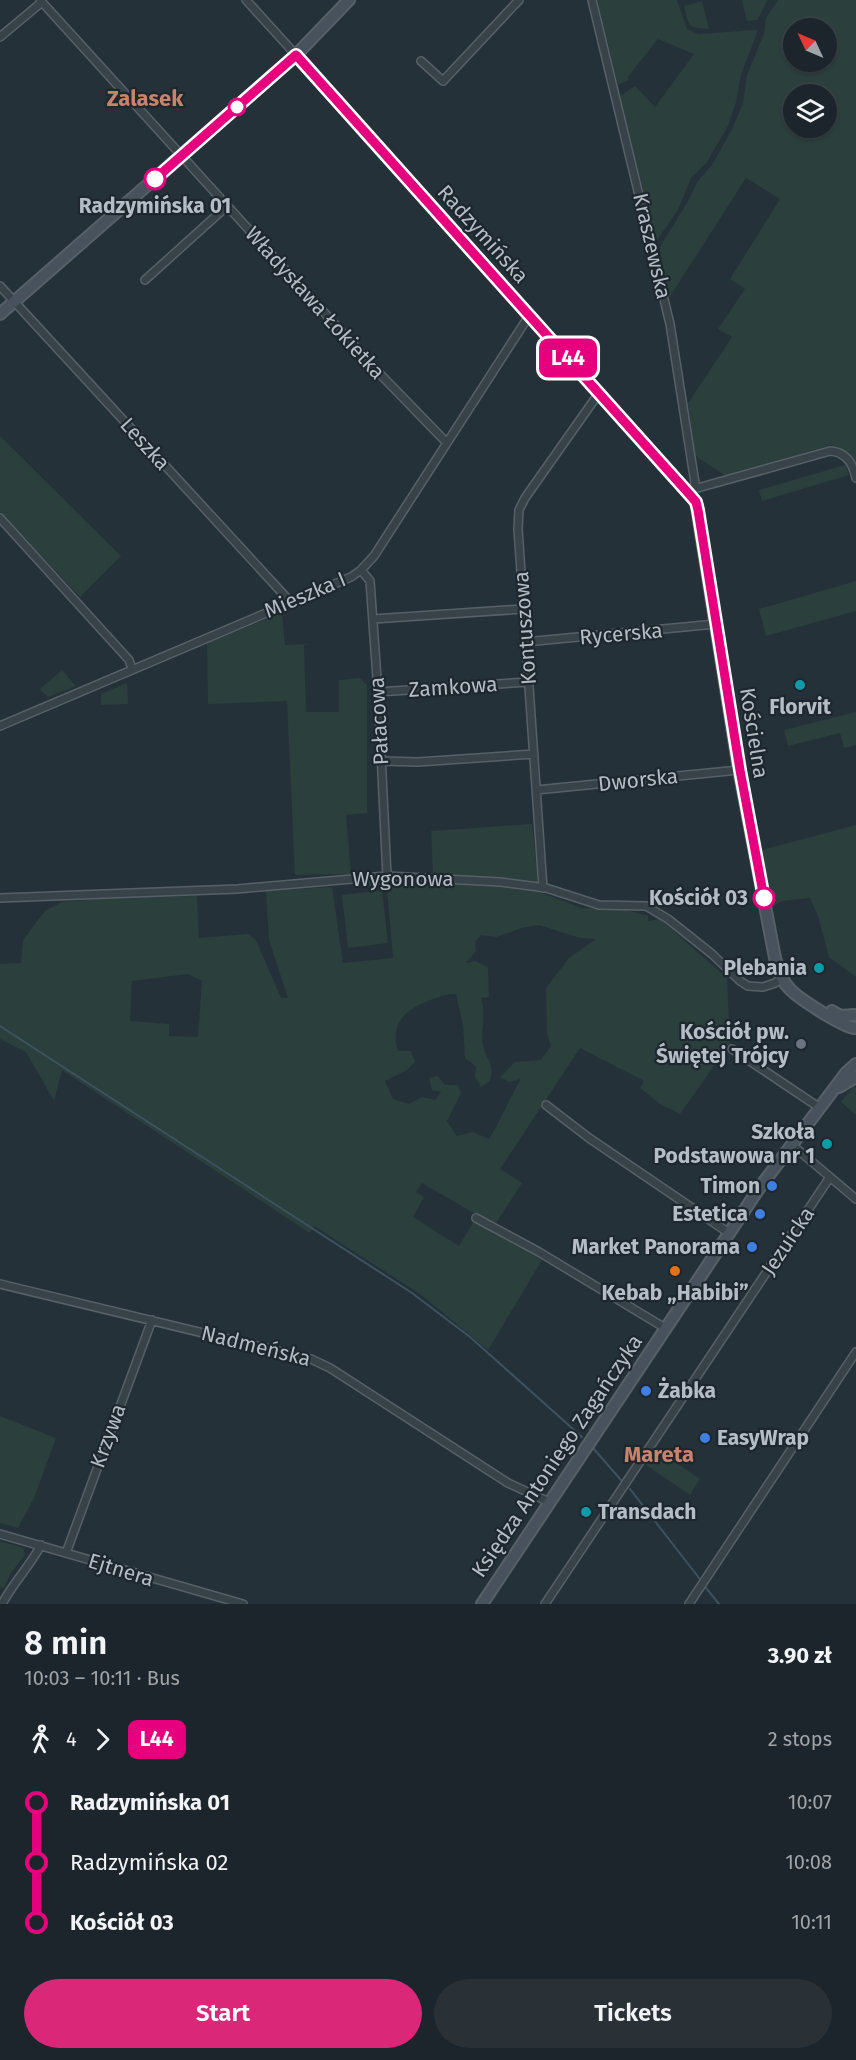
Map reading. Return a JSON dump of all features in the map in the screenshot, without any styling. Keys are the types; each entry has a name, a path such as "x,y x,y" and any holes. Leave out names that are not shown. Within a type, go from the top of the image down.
{"street":[{"name":"Radzymińska","path":"246,0 599,393 692,492"},
{"path":"0,314 296,55 349,0"},
{"path":"421,61 443,81 519,0"},
{"name":"Kraszewska","path":"592,0 670,324 695,483 692,492"},
{"path":"0,37 41,1"},
{"name":"Władysława Łokietka","path":"41,1 447,443"},
{"path":"145,280 227,206"},
{"name":"Leszka","path":"0,286 285,596 288,603"},
{"name":"Mieszka I","path":"0,726 361,570 374,556 531,316"},
{"name":"Kontuszowa","path":"543,888 525,642 518,529 519,510 535,483 599,393"},
{"path":"692,492 830,451 842,453 852,466 856,478"},
{"name":"Kościelna","path":"692,492 698,510 740,770 778,980 798,996 855,1029"},
{"path":"0,518 129,660 132,669"},
{"name":"Pałacowa","path":"361,570 370,581 387,876"},
{"path":"373,619 523,609"},
{"name":"Rycerska","path":"525,642 716,624"},
{"name":"Zamkowa","path":"378,692 528,682"},
{"path":"381,761 418,762 534,754"},
{"name":"Dworska","path":"536,790 740,770"},
{"name":"Wygonowa","path":"0,898 237,889 387,876 500,882 543,888 599,905 646,906 686,933 740,981 757,988 778,980"},
{"path":"778,980 841,1016 855,1014 852,1022 855,1029"},
{"path":"732,1049 820,1108"},
{"name":"Księdza Antoniego Zagańczyka","path":"482,1604 729,1233 791,1144 846,1073 856,1064"},
{"name":"Księdza Antoniego Zagańczyka","path":"830,1095 844,1083 856,1077"},
{"path":"546,1105 589,1138 729,1233"},
{"path":"791,1144 856,1199"},
{"name":"Jezuicka","path":"545,1604 830,1177"},
{"path":"476,1218 665,1328"},
{"name":"Nadmeńska","path":"0,1284 321,1363 508,1483 549,1502"},
{"name":"Krzywa","path":"66,1553 152,1320"},
{"path":"689,1604 856,1352"},
{"name":"Ejtnera","path":"0,1534 243,1604"},
{"path":"2,1604 17,1577 41,1545"}],"green space":[{"path":"597,0 677,0 687,29 698,34 757,30 741,74 736,102 728,126 707,162 691,178 679,208 656,242 620,96 635,86 655,107 694,54 658,39 627,78 629,80 618,85"},
{"path":"742,0 768,0 757,20 747,21"},
{"path":"778,0 856,0 856,462 845,451 831,445 726,476 698,458 695,453 688,403 732,337 718,329 745,289 730,279 780,199 746,178 669,298 660,250 698,181 712,165 732,129 743,103 747,75 764,34 766,18"},
{"path":"702,1 709,29 690,25 684,6"},
{"path":"0,436 121,556 80,597 0,512"},
{"path":"845,465 849,475 762,501 759,490"},
{"path":"856,581 856,611 766,636 759,609"},
{"path":"282,613 285,645 311,644 304,645 306,712 339,712 339,680 360,678 367,685 367,813 346,815 351,874 295,875 287,701 208,704 207,643"},
{"path":"62,670 76,686 48,697 40,689"},
{"path":"127,683 128,704 101,705 101,694"},
{"path":"856,712 856,745 844,748 840,733 788,746 784,730"},
{"path":"532,824 538,882 534,890 582,908 626,910 648,916 648,921 660,919 727,978 730,1043 680,1114 660,1104 640,1088 644,1081 580,1048 500,1169 522,1183 496,1223 422,1183 416,1192 424,1197 413,1217 459,1246 474,1221 542,1260 488,1350 420,1294 314,1226 310,1233 62,1070 54,1101 26,1052 0,1039 0,964 21,963 23,940 45,911 62,902 124,897 197,896 199,938 248,934 256,940 281,998 288,998 269,940 266,891 332,887 343,963 393,958 387,888 368,886 371,881 406,882 433,873 431,831","holes":["539,925 580,938 596,939 569,958 546,988 547,1033 551,1046 541,1060 515,1062 500,1077 509,1082 521,1079 489,1139 473,1132 457,1136 447,1121 461,1093 458,1085 445,1085 438,1076 429,1078 432,1090 441,1092 435,1100 422,1097 409,1104 393,1099 385,1081 407,1070 415,1062 411,1051 398,1051 396,1031 399,1024 409,1011 447,995 456,994 463,1025 465,1058 476,1066 475,1077 481,1087 490,1081 491,1065 482,1039 481,998 489,997 488,967 475,961 466,963 476,951 475,942 481,935 497,937 521,928","188,974 202,981 198,1037 169,1036 169,1024 130,1021 132,981"]},
{"path":"856,825 856,977 829,957 818,916 810,898 782,901 772,907 762,850"},
{"path":"382,890 388,943 348,948 342,895"},
{"path":"854,1086 856,1088 856,1115 841,1102"},
{"path":"0,1416 56,1438 34,1498 18,1528 0,1523"},
{"path":"656,1449 700,1479 690,1495 646,1465"},
{"path":"0,1541 23,1548 25,1555 11,1573 4,1588 0,1587"}],"waterway":[{"path":"0,1026 412,1293 470,1337 582,1437"},
{"path":"593,1448 621,1480"},
{"path":"630,1489 699,1578"},
{"path":"706,1588 719,1604"}],"bus line":[{"name":"L44","path":"155,179 296,55 696,502 740,770 764,898"}],"place":[{"name":"Radzymińska 01","path":"155,179"},
{"name":"Florvit","path":"800,685"},
{"name":"Kościół 03","path":"764,898"},
{"name":"Plebania","path":"819,968"},
{"name":"Kościół pw. Świętej Trójcy","path":"801,1044"},
{"name":"Szkoła Podstawowa nr 1","path":"827,1144"},
{"name":"Timon","path":"772,1186"},
{"name":"Estetica","path":"760,1214"},
{"name":"Market Panorama","path":"752,1247"},
{"name":"Kebab „Habibi”","path":"675,1271"},
{"name":"Żabka","path":"646,1391"},
{"name":"EasyWrap","path":"705,1438"},
{"name":"Transdach","path":"586,1512"}],"district":[{"name":"Zalasek","path":"145,98"},
{"name":"Mareta","path":"659,1454"}]}
